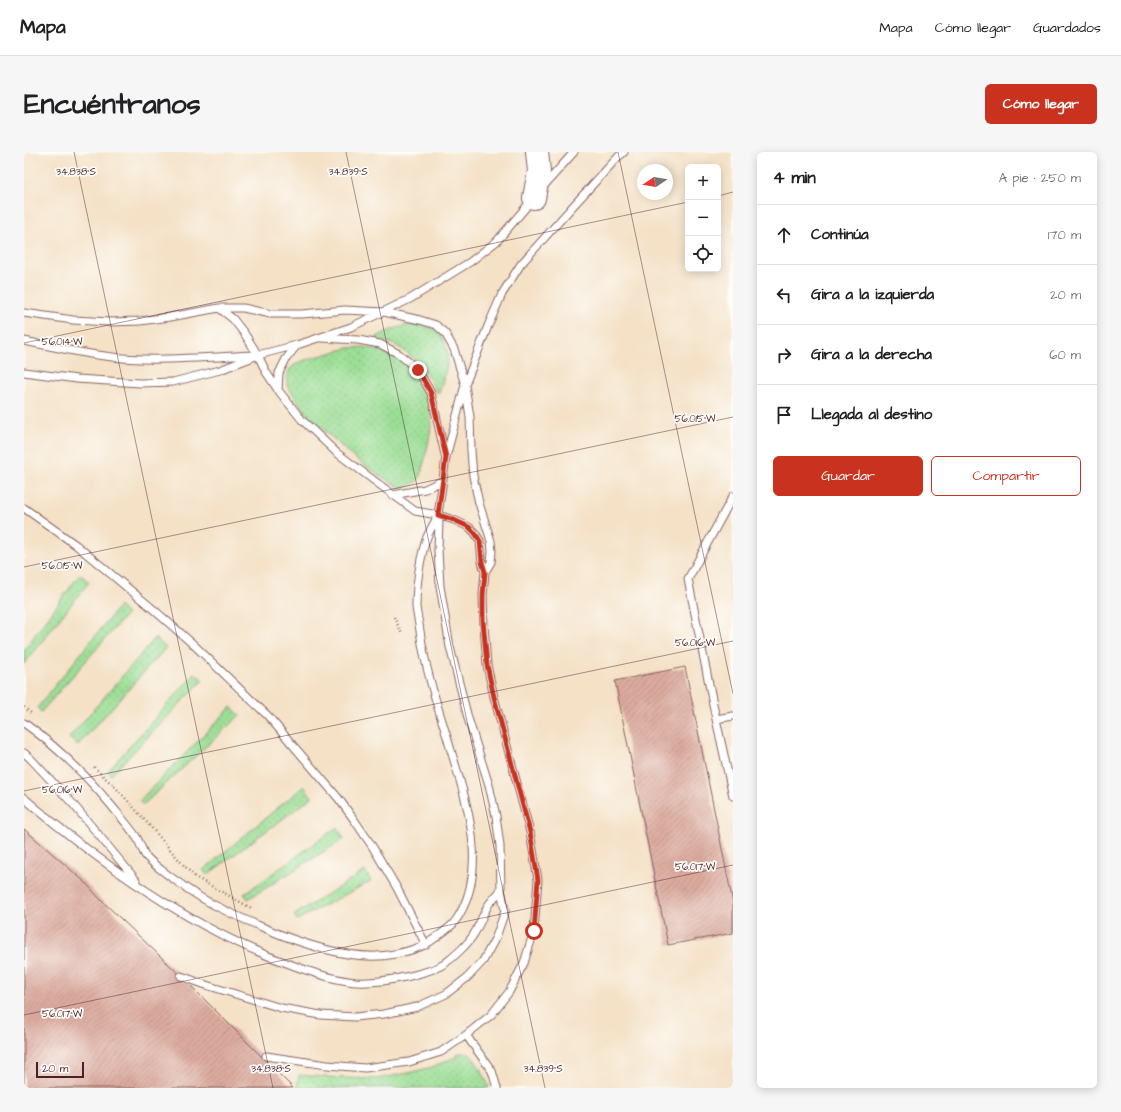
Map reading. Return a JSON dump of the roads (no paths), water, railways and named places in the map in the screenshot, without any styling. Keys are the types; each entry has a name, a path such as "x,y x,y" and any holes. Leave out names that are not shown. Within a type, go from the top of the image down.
{"highway":[{"path":"534,198 539,171 537,152"}],"lane":[{"path":"24,372 77,379 140,383 173,382 220,370 258,355 297,345 351,327 410,299 470,262 497,241 574,152"},
{"path":"181,976 281,1008 321,1015 355,1017 384,1014 417,1007 446,994 468,977 483,961 496,937 505,911 500,890 500,846 496,816 489,785 468,718 450,647 440,586 438,515 442,481 446,457 466,385 488,326 502,294 521,264 572,206 624,152"},
{"path":"24,313 73,320 110,322 140,321 220,308 243,308 272,314 294,314 345,310 384,312 436,325 445,333 454,350 466,385 474,476 479,503 492,551 491,562 485,572"},
{"path":"220,308 233,319 244,333 258,355 266,372 302,420 337,453 415,511 438,515 454,520 469,527 480,541 482,562 485,572 483,620 487,665 496,705 530,832 538,880 534,931 524,963 509,992 491,1015 466,1035 441,1052 409,1062 366,1068 327,1065 266,1056"},
{"path":"316,338 358,340 380,344 399,354 418,370 431,393 446,457"},
{"path":"24,341 77,352 140,359 177,360 258,355"},
{"path":"278,390 279,373 286,359 297,345"},
{"path":"393,494 425,489 442,481"},
{"path":"733,496 688,579 733,796"},
{"path":"24,508 76,545 153,609 194,645 268,716 339,799 372,846 397,888 426,945"},
{"path":"24,723 43,737 80,770 136,837 146,856 181,885 202,899 245,920 288,938 326,950 360,955 385,956 426,945 452,925 462,909 469,892 473,876 473,848 470,819 424,654 416,609 422,558 427,538 438,515"},
{"path":"716,719 733,716"},
{"path":"24,753 73,804 142,887"},
{"path":"24,798 100,860 159,899 207,928 266,956 327,977 356,982 378,982 422,973 444,964 456,954 473,935 489,905 500,890"},
{"path":"466,1035 492,1071 497,1088"}]}
